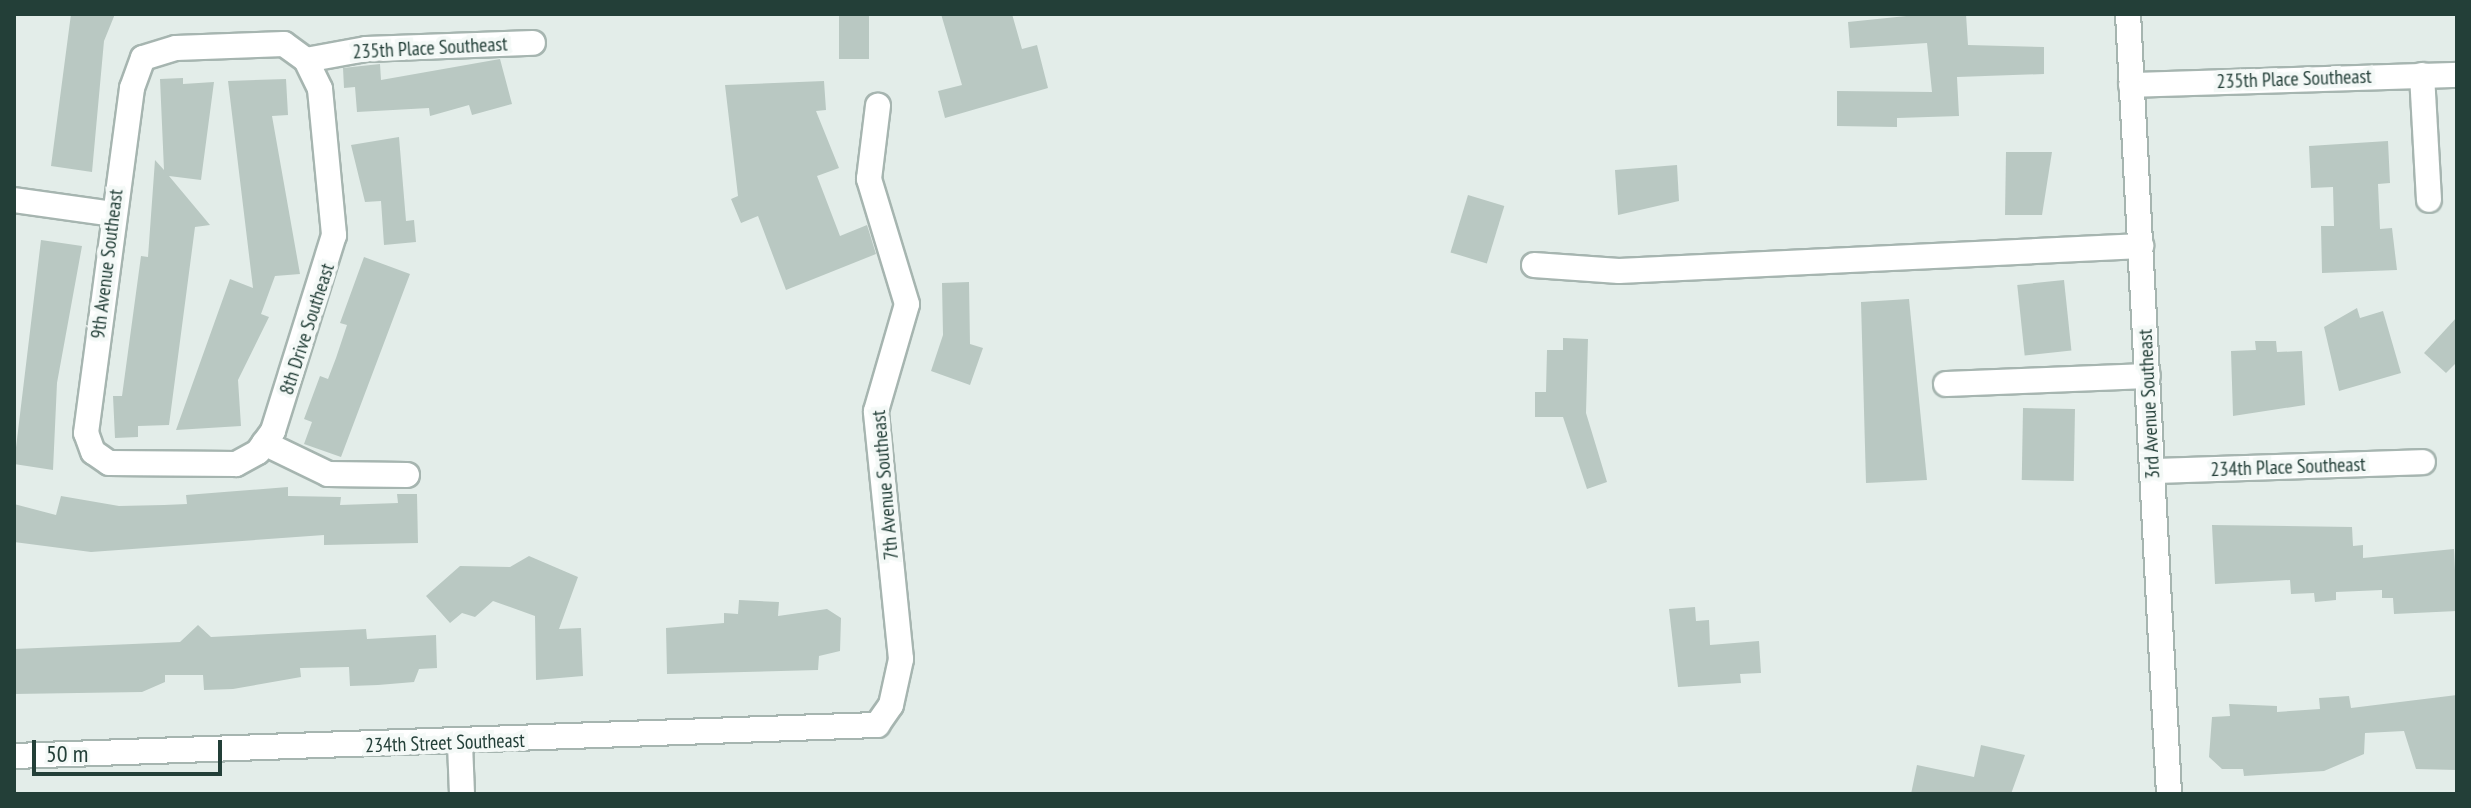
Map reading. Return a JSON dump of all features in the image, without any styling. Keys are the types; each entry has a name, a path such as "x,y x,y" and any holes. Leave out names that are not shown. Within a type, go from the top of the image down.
{"street":[{"name":"3rd Avenue Southeast","path":"2128,14 2169,794"},
{"name":"235th Place Southeast","path":"306,60 366,49 533,43"},
{"name":"9th Avenue Southeast","path":"261,448 236,464 109,463 93,452 86,433 113,214 143,58 176,48 284,44 306,60"},
{"name":"8th Drive Southeast","path":"261,448 329,268 334,235 320,89 306,60"},
{"path":"2422,75 2429,200"},
{"name":"235th Place Southeast","path":"2131,85 2457,75"},
{"name":"7th Avenue Southeast","path":"877,725 891,705 901,659 876,411 907,304 870,188 878,106"},
{"path":"14,200 113,214"},
{"path":"1534,265 1633,270 2141,246"},
{"path":"1946,384 2148,376"},
{"path":"261,448 328,474 407,475"},
{"name":"234th Place Southeast","path":"2153,471 2423,462"},
{"name":"234th Street Southeast","path":"14,756 460,744 877,725"},
{"path":"460,744 462,794"}],"building":[{"path":"71,14 115,14 104,41 92,172 51,166"},
{"path":"839,14 869,14 869,59 839,59"},
{"path":"941,14 1012,14 1022,49 1037,45 1048,88 945,118 938,91 962,85"},
{"path":"1926,14 1966,14 1968,45 2044,47 2044,74 1957,77 1959,116 1897,118 1897,127 1837,126 1837,91 1932,92 1927,43 1850,48 1848,22"},
{"path":"500,59 512,104 472,115 469,105 430,116 429,108 357,112 355,87 344,88 343,68 380,64 381,80"},
{"path":"183,78 183,84 214,82 201,180 169,176 210,225 195,227 169,425 138,426 138,437 115,438 113,396 122,396 141,256 148,257 155,160 164,170 160,79"},
{"path":"286,79 288,115 272,116 300,274 275,276 261,314 269,317 238,380 241,426 176,430 230,279 253,288 228,81"},
{"path":"824,81 826,110 816,111 839,168 817,176 840,236 867,225 876,254 786,290 758,216 741,223 731,199 738,196 725,85"},
{"path":"399,137 406,221 414,220 416,242 384,245 381,201 365,202 351,145"},
{"path":"2388,141 2390,183 2378,184 2380,229 2392,228 2397,270 2322,273 2321,226 2334,226 2333,187 2311,188 2309,146"},
{"path":"2006,152 2052,152 2042,215 2005,215"},
{"path":"1677,165 1679,201 1618,215 1615,170"},
{"path":"1468,195 1504,206 1487,263 1450,252"},
{"path":"41,240 82,246 57,383 53,470 14,464"},
{"path":"364,257 410,274 341,457 304,444 312,422 304,419 320,376 328,379 336,358 347,325 340,323"},
{"path":"2064,280 2071,351 2025,356 2017,285"},
{"path":"969,282 970,344 983,348 970,385 931,371 943,335 942,283"},
{"path":"1909,299 1927,480 1866,483 1861,302"},
{"path":"2357,308 2360,318 2383,311 2401,373 2339,391 2324,327"},
{"path":"2457,317 2457,362 2446,373 2424,353"},
{"path":"1563,338 1588,339 1586,413 1607,482 1587,489 1563,417 1535,417 1535,392 1546,392 1547,350 1563,350"},
{"path":"2255,341 2276,341 2277,352 2302,351 2305,405 2233,416 2231,351 2256,350"},
{"path":"2023,408 2075,409 2074,481 2022,480"},
{"path":"288,487 288,496 341,497 340,505 398,503 397,494 417,494 418,543 324,545 324,535 91,552 14,542 14,504 56,515 61,496 119,506 164,505 187,504 186,495"},
{"path":"2212,525 2352,527 2353,546 2363,545 2363,558 2454,549 2457,611 2394,614 2393,598 2382,598 2382,590 2336,592 2336,600 2315,602 2314,593 2291,594 2290,580 2215,584"},
{"path":"529,556 578,577 559,629 581,628 583,676 536,680 535,616 493,601 475,617 462,613 450,623 426,596 460,566 510,567"},
{"path":"739,600 779,602 778,616 827,609 841,618 840,651 819,656 818,670 667,674 666,628 724,623 724,613 738,614"},
{"path":"1695,607 1696,621 1709,620 1710,645 1759,641 1761,673 1740,674 1741,683 1678,687 1669,609"},
{"path":"198,625 211,637 366,629 367,639 436,635 437,668 419,669 414,682 378,685 350,686 349,667 300,668 301,677 233,689 204,690 203,675 165,675 165,682 142,692 14,694 14,649 180,642"},
{"path":"2457,695 2457,770 2416,769 2404,731 2365,733 2364,754 2324,771 2244,776 2243,769 2222,769 2209,757 2212,717 2230,716 2229,704 2277,706 2277,712 2320,709 2319,698 2349,696 2351,708"},
{"path":"1981,745 2025,755 2011,794 1911,794 1917,765 1974,777"}]}
